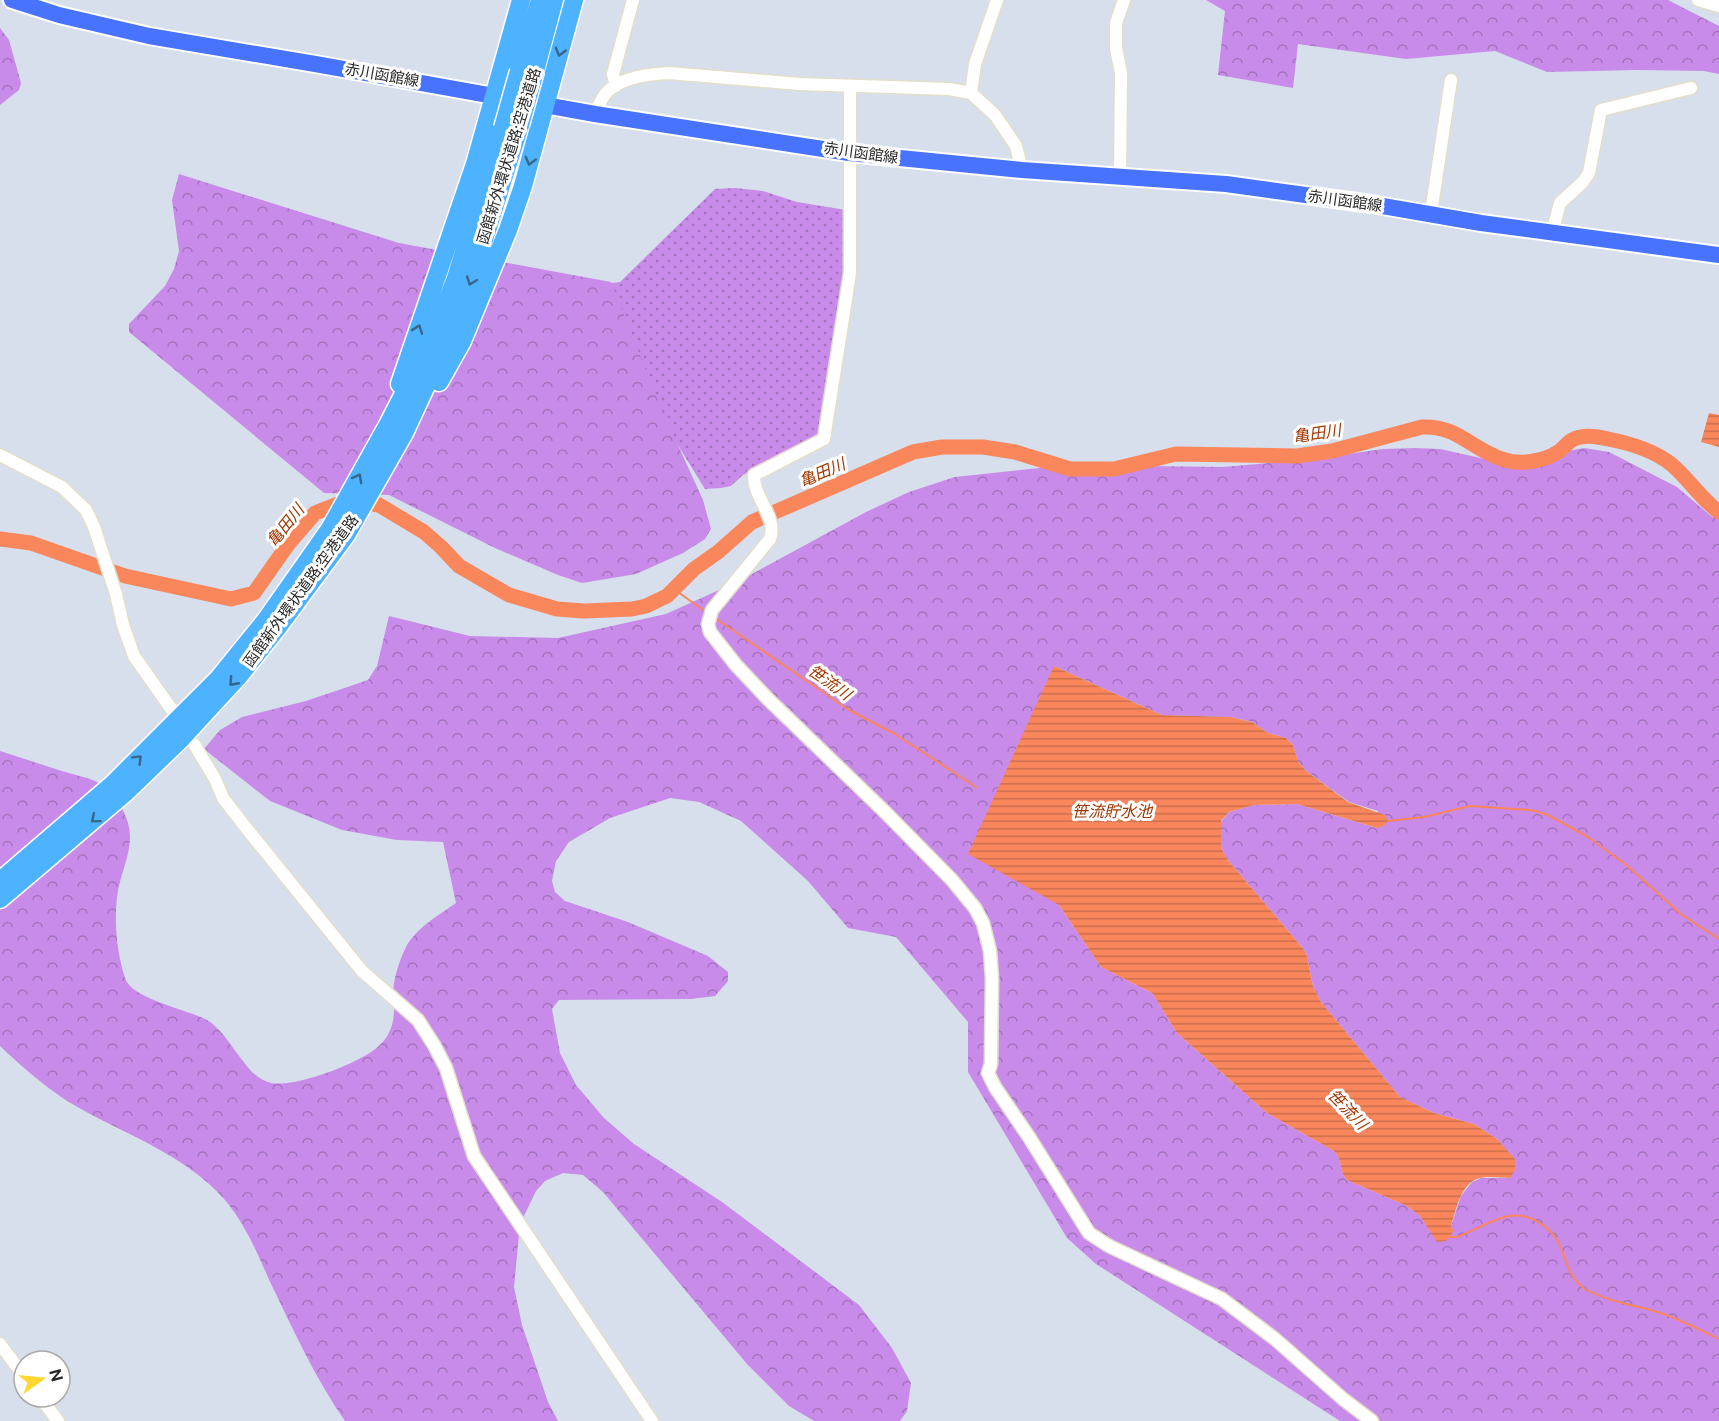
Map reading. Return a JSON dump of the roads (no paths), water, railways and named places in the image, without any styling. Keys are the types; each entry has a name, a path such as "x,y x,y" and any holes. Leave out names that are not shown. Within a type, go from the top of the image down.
{"highway":[{"path":"388,425 404,371 471,175 521,0"},
{"name":"函館新外環状道路;空港道路","path":"0,899 125,793 181,739 238,676 278,627 338,532 405,433 472,278 527,71 540,0"},
{"name":"函館新外環状道路;空港道路","path":"527,71 554,0"},
{"path":"405,433 442,378 467,330 519,197 574,0"},
{"name":"函館新外環状道路;空港道路","path":"0,881 113,784 219,678 338,532 388,425 435,333 512,127"}],"main road":[{"name":"赤川函館線","path":"12,0 59,15 149,36 595,114 849,153 1022,170 1226,184 1431,213 1481,223 1719,255"}],"street":[{"path":"616,86 612,74 633,0"},
{"path":"971,93 975,64 997,0"},
{"path":"1120,177 1120,73 1116,48 1116,23 1125,0"},
{"path":"1698,0 1719,6"},
{"path":"595,114 608,92 616,86 639,76 669,73 756,81 949,89 971,93 995,115 1016,146 1022,170"},
{"path":"1431,213 1450,80"},
{"path":"850,86 850,273 824,439 754,475 754,484 771,521 772,533 770,539 710,614 710,632 736,665 768,699 952,880 975,908 990,951 991,1064 988,1073 1089,1233 1109,1246 1222,1299 1275,1339 1343,1399 1372,1421"},
{"path":"1552,233 1560,203 1583,182 1589,173 1601,110 1691,88"},
{"path":"0,455 62,487 86,510 94,527 134,656 172,710"},
{"path":"194,744 215,779 223,798 362,971 418,1020 446,1068 474,1156 652,1421"},
{"path":"0,1344 12,1360"}],"water":[{"path":"1709,413 1719,415 1719,447 1701,442"},
{"name":"笹流貯水池","path":"1054,666 1162,715 1230,717 1252,722 1268,733 1286,738 1293,745 1298,761 1305,770 1348,802 1385,815 1388,821 1384,826 1377,828 1297,804 1254,805 1229,812 1221,821 1221,847 1227,859 1306,952 1313,986 1321,1002 1400,1097 1434,1113 1474,1124 1497,1139 1515,1159 1515,1170 1510,1178 1480,1178 1468,1185 1455,1212 1451,1226 1454,1231 1446,1241 1437,1242 1420,1216 1407,1206 1347,1180 1334,1151 1267,1113 1177,1033 1152,993 1101,967 1059,905 968,854"}],"waterway":[{"name":"亀田川","path":"0,539 31,543 125,576 231,599 254,593 289,543 315,513 338,504 360,502 379,505 424,532 459,566 509,595 557,609 584,611 632,609 646,606 667,596 694,569 718,552 752,522 913,452 942,447 983,447 1015,452 1070,469 1114,469 1176,454 1297,456 1332,451 1422,427 1446,430 1494,456 1518,462 1546,458 1558,452 1572,440 1581,437 1599,437 1632,445 1649,451 1671,464 1719,512"},
{"name":"笹流川","path":"674,589 707,613"},
{"name":"笹流川","path":"715,618 849,710 895,734 976,787"},
{"path":"1388,821 1424,817 1470,806 1531,810 1548,815 1588,837 1625,864 1682,915 1719,939"},
{"name":"笹流川","path":"1450,1237 1457,1237 1504,1217 1522,1216 1531,1219 1547,1228 1553,1235 1573,1277 1585,1289 1607,1298 1666,1315 1719,1339"}]}
